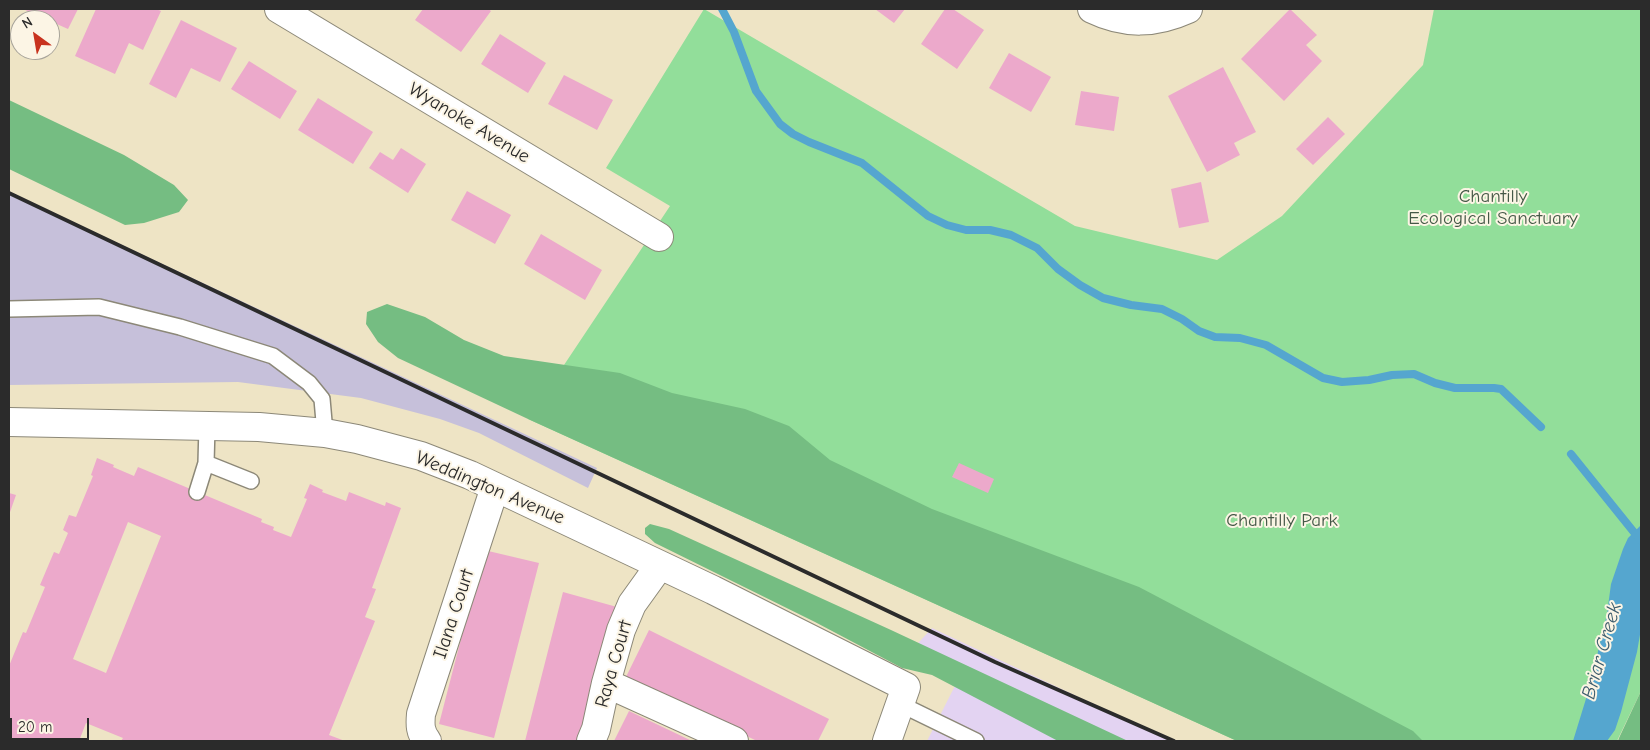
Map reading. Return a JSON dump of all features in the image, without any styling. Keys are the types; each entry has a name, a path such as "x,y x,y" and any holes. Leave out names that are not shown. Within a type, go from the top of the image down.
{"street":[{"name":"Wyanoke Avenue","path":"279,9 660,237"},
{"path":"1092,9 1106,16 1134,21 1162,19 1188,9"},
{"name":"Weddington Avenue","path":"9,422 258,427 324,433 357,439 422,456 470,475 713,590 903,696"},
{"name":"Ilana Court","path":"427,741 422,735 421,714 495,487"},
{"name":"Raya Court","path":"591,741 596,729 606,683 621,630 632,604 660,565"},
{"path":"606,683 734,741"},
{"path":"887,741 903,696"}],"lane":[{"path":"9,309 99,307 180,327 273,356 310,384 322,400 324,433"},
{"path":"197,492 206,463 207,426"},
{"path":"206,463 251,481"},
{"path":"903,696 976,741"}],"shaded area":[{"path":"9,192 597,468 588,488 479,433 440,419 361,398 238,382 9,385"},
{"path":"932,628 1172,741 927,741 961,674 910,652"}],"green space":[{"name":"Chantilly Park","path":"704,9 1075,226 1217,260 1282,216 1423,65 1434,9 1641,9 1641,691 1617,741 1237,741 528,419 670,206 606,168"},
{"path":"9,100 124,155 174,185 188,200 179,212 144,223 125,225 9,169"},
{"path":"387,304 425,317 464,340 504,356 620,373 672,393 745,409 789,426 830,460 932,509 1139,587 1413,731 1423,741 1237,741 528,419 398,358 378,342 366,324 367,312"},
{"path":"650,524 669,529 1128,741 1058,741 932,675 902,668 815,622 655,543 645,534 645,528"},
{"path":"1641,691 1641,741 1618,741 1619,738"}],"water":[{"name":"Briar Creek","path":"1641,525 1641,629 1621,712 1615,730 1607,741 1573,741 1589,689 1607,614 1611,584 1628,538"}],"building":[{"path":"23,9 78,9 68,29 60,25 60,10"},
{"path":"96,9 156,9 161,11 143,50 129,43 115,74 75,56"},
{"path":"423,9 488,9 491,11 461,52 415,20"},
{"path":"875,9 905,9 894,23"},
{"path":"945,9 953,9 984,30 957,69 921,44"},
{"path":"1290,9 1317,35 1306,45 1322,61 1284,101 1241,59"},
{"path":"181,20 237,48 220,82 191,68 176,98 149,84"},
{"path":"500,34 546,63 528,93 481,64"},
{"path":"1009,53 1051,77 1031,112 989,88"},
{"path":"249,61 297,91 280,119 231,89"},
{"path":"1223,67 1256,132 1234,143 1240,155 1207,172 1168,96"},
{"path":"564,75 613,100 597,130 548,104"},
{"path":"1081,91 1119,97 1114,131 1075,125"},
{"path":"318,98 373,132 353,164 298,130"},
{"path":"1328,117 1345,134 1313,165 1296,149"},
{"path":"401,148 426,164 408,193 369,168 380,152 393,160"},
{"path":"1201,182 1209,222 1179,228 1171,189"},
{"path":"467,191 511,215 495,244 451,220"},
{"path":"541,234 602,270 585,300 524,264"},
{"path":"97,458 134,476 138,467 262,519 261,522 274,527 273,530 291,537 307,499 304,498 310,484 323,490 322,492 346,501 349,492 385,506 386,502 401,508 372,588 376,589 365,617 375,621 329,735 345,741 121,741 123,738 86,723 79,741 9,741 9,666 23,632 26,633 45,587 40,585 54,552 59,554 68,533 63,530 69,515 76,517 93,476 91,475","holes":["128,522 161,536 106,673 73,659"]},
{"path":"959,463 994,479 988,493 952,477"},
{"path":"9,493 16,495 9,515"},
{"path":"484,550 539,563 494,738 439,724"},
{"path":"563,592 617,607 580,741 525,741"},
{"path":"649,630 829,719 818,741 757,741 626,677"},
{"path":"629,711 692,741 614,741"}],"waterway":[{"path":"722,9 734,32 756,91 780,124 793,134 809,142 862,163 928,216 947,225 966,230 990,230 1011,235 1037,248 1058,269 1080,285 1103,298 1131,305 1162,309 1182,319 1199,331 1215,337 1240,338 1266,345 1323,378 1342,382 1414,374 1435,383 1455,388 1501,389 1541,427"},
{"path":"1571,454 1641,541"}],"railway":[{"path":"9,193 995,662 1174,741"}],"park label":[{"name":"Chantilly Ecological Sanctuary","path":"1493,208"}]}
